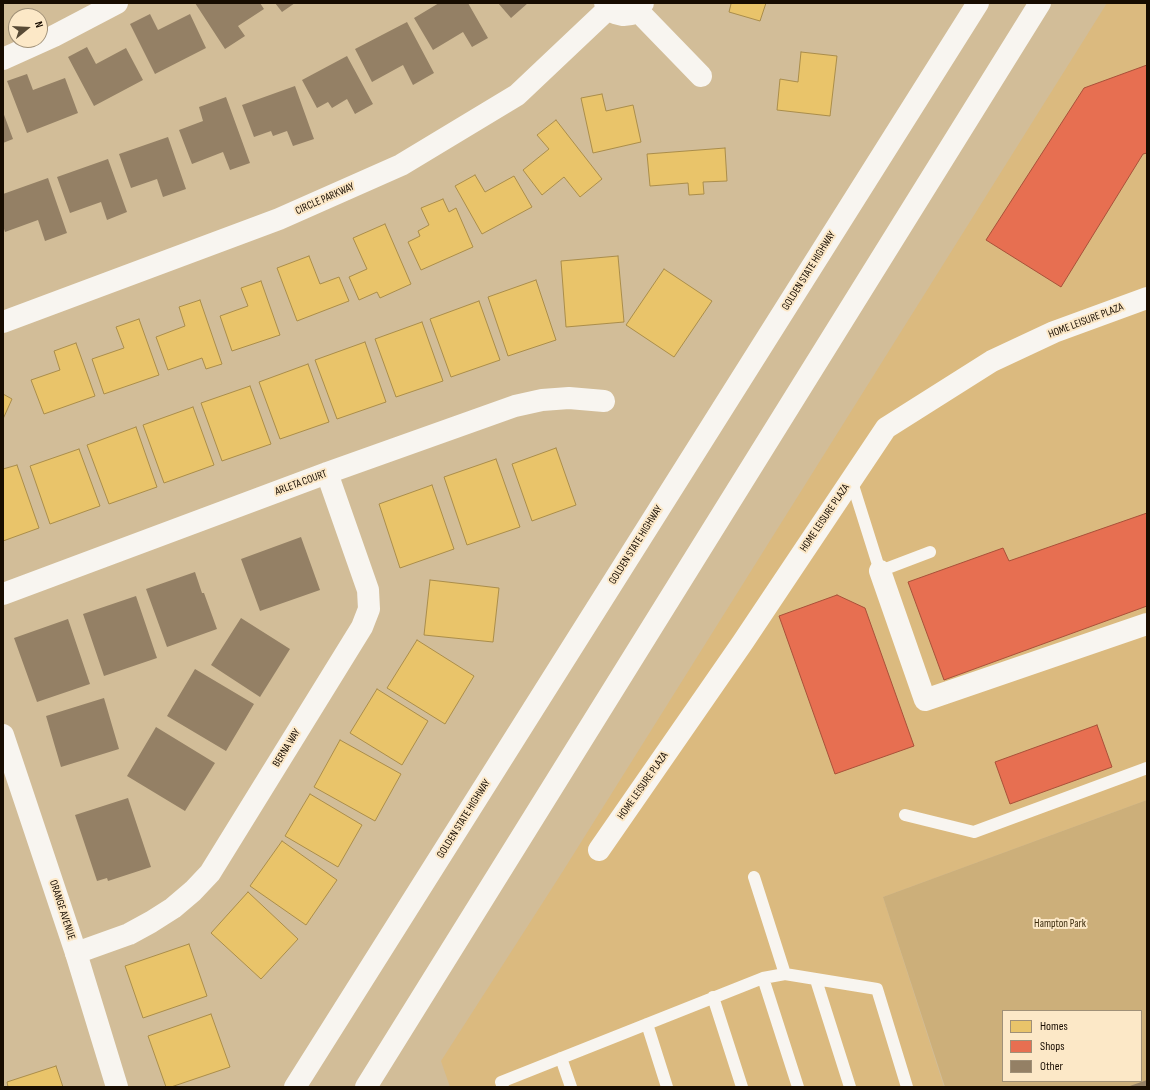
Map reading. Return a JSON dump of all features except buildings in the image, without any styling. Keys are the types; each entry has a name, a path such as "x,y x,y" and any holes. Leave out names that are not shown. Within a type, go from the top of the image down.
{"main road":[{"path":"3,59 54,36 117,3"},
{"name":"GOLDEN STATE HIGHWAY","path":"296,1087 978,3"},
{"path":"366,1087 1040,3"},
{"path":"607,6 615,13 623,15 631,14 640,7 702,76"},
{"name":"CIRCLE PARKWAY","path":"3,322 279,219 401,165 517,95 607,6"},
{"name":"HOME LEISURE PLAZA","path":"599,850 743,642 886,428 992,361 1050,334 1147,298"},
{"name":"ARLETA COURT","path":"3,594 327,473 515,406 542,400 569,398 604,401"},
{"name":"BERNA WAY","path":"76,953 129,934 151,922 173,908 193,891 210,873 362,627 369,609 368,590 327,473"},
{"path":"880,571 925,700 1147,624"},
{"name":"ORANGE AVENUE","path":"3,735 76,953 117,1087"}],"lane":[{"path":"851,479 880,571 930,552"},
{"path":"905,814 974,832 1147,768"},
{"path":"754,877 785,974"},
{"path":"503,1087 501,1082 713,997 763,978 785,974 876,989 907,1087"},
{"path":"763,978 798,1087"},
{"path":"816,980 850,1087"},
{"path":"713,997 742,1087"},
{"path":"647,1024 667,1087"},
{"path":"561,1058 571,1087"}],"shaded area":[{"path":"1107,3 1147,3 1147,800 883,897 944,1087 450,1087 441,1061 563,871"}],"green space":[{"name":"Hampton Park","path":"1147,800 1147,1087 945,1087 883,897"}]}
